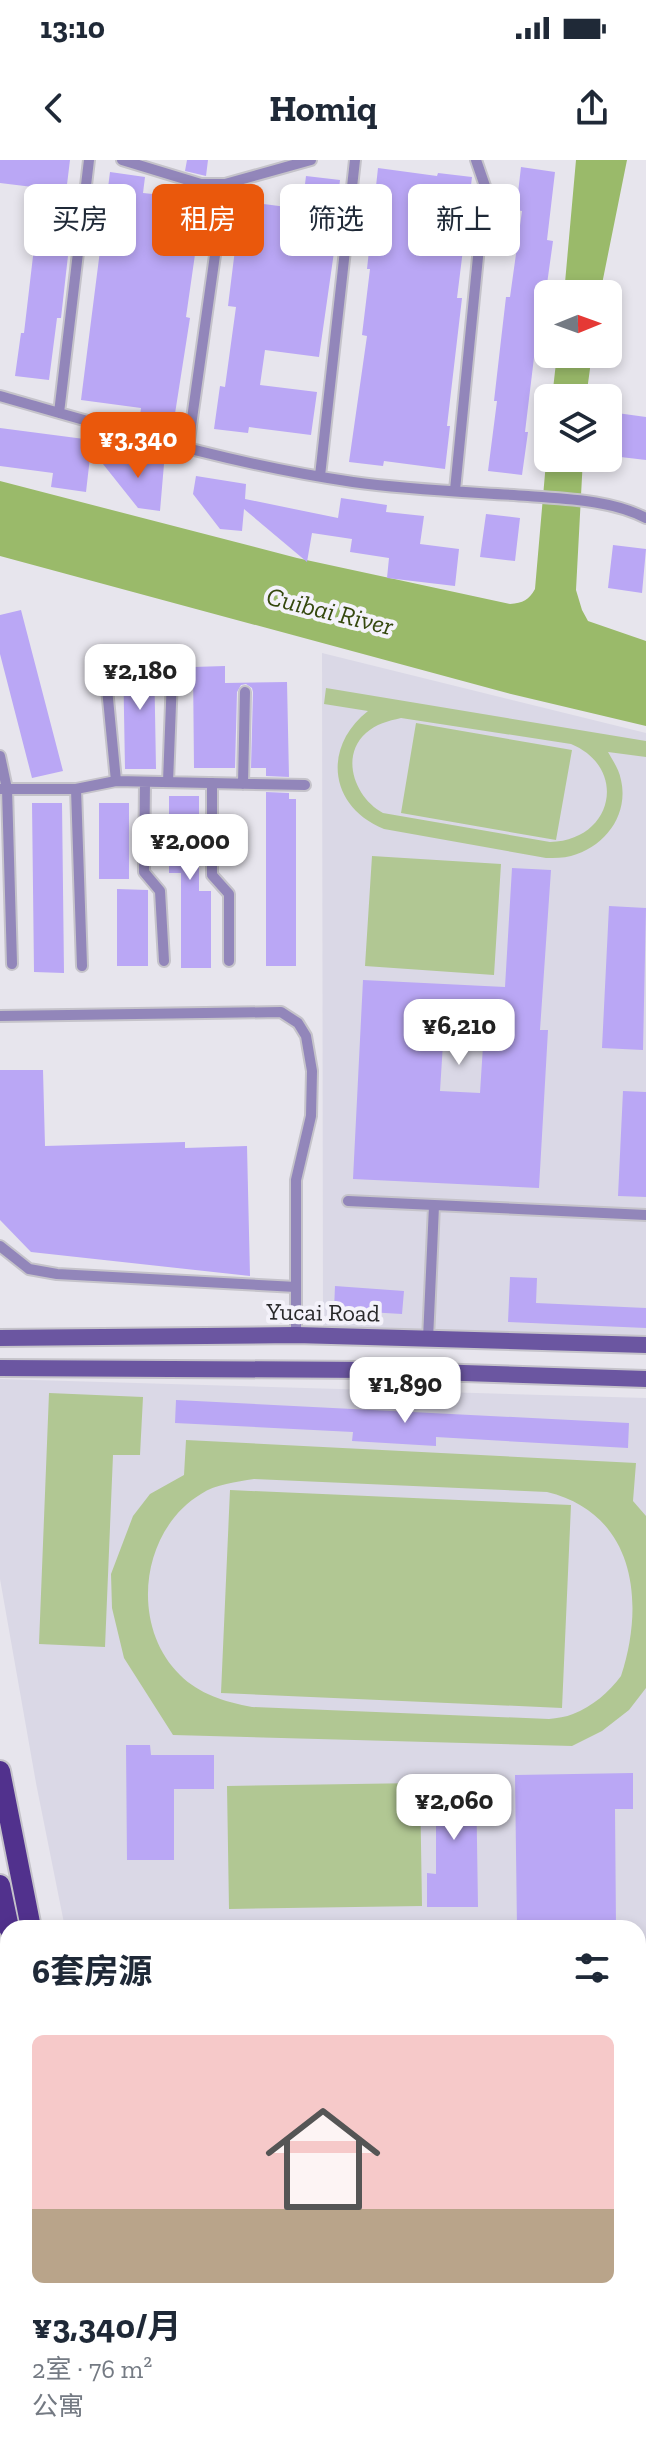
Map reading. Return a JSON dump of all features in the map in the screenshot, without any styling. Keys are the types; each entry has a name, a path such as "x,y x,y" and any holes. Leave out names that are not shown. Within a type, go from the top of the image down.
{"main road":[{"name":"Yucai Road","path":"0,1338 296,1335 646,1345"},
{"path":"0,1368 371,1370 646,1379"},
{"path":"0,1771 29,1920"},
{"path":"0,1885 7,1920"}],"lane":[{"path":"59,413 89,160"},
{"path":"122,160 201,184"},
{"path":"161,173 164,160"},
{"path":"225,184 311,160"},
{"path":"320,476 355,160"},
{"path":"455,490 485,186 476,160"},
{"path":"188,447 215,256"},
{"path":"0,396 285,471 356,482 580,500 633,511 646,518"},
{"path":"105,668 116,781"},
{"path":"168,782 172,678"},
{"path":"243,784 245,692"},
{"path":"0,756 12,964"},
{"path":"3,789 76,789 116,781 305,785"},
{"path":"145,782 144,872 160,891 164,961"},
{"path":"212,783 212,875 229,894 229,961"},
{"path":"76,789 82,966"},
{"path":"0,1016 281,1012 298,1023 306,1036 312,1071 311,1116 296,1180 296,1335"},
{"path":"348,1201 646,1215"},
{"path":"428,1339 434,1206"},
{"path":"0,1246 29,1269 57,1274 296,1287"}],"shaded area":[{"path":"322,653 646,733 646,1339 323,1327"},
{"path":"326,688 646,741 646,757 608,752 619,772 623,793 618,817 612,828 583,852 568,857 546,858 384,829 366,819 352,806 343,791 338,775 338,758 353,726 368,711 324,704","holes":["401,718 571,744 589,755 601,769 606,785 606,802 600,817 588,830 571,838 550,842 383,813 365,798 354,777 352,765 353,754 366,733 378,725"]},
{"path":"416,723 572,750 556,840 401,813"},
{"path":"372,856 501,864 494,975 365,966"},
{"path":"0,1379 646,1398 646,1920 63,1920 0,1579"},
{"path":"49,1393 143,1397 140,1455 113,1455 105,1647 39,1644"},
{"path":"186,1440 636,1463 633,1501 646,1516 646,1688 629,1710 602,1731 572,1746 173,1735 124,1658 112,1608 111,1574 133,1516 150,1494 184,1475","holes":["254,1479 547,1492 576,1503 599,1519 615,1539 626,1563 632,1590 629,1647 621,1676 600,1698 570,1715 549,1719 242,1705 213,1696 187,1682 164,1654 153,1631 148,1605 149,1579 165,1530 181,1510 213,1488"]},
{"path":"230,1490 571,1505 562,1708 221,1693"},
{"path":"420,1783 422,1906 229,1909 227,1786"}],"water":[{"path":"576,160 627,160 603,280 565,280"},
{"path":"555,368 590,368 588,384 554,384"},
{"name":"Cuibai River","path":"545,472 582,472 576,590 588,621 646,641 646,726 511,694 0,556 0,481 297,558 510,604 528,598 535,589"}],"building":[{"path":"0,160 70,160 67,184 24,186 0,183"},
{"path":"187,160 208,160 206,176 185,171"},
{"path":"521,167 555,172 547,240 553,241 548,280 534,280 534,358 522,475 488,471 506,297 510,297 516,256 520,256 522,211"},
{"path":"378,168 472,177 471,184 408,184 408,256 462,256 457,298 462,298 445,469 384,461 383,466 349,462 367,336 362,335 370,269 367,269 368,256 392,256 392,184 376,184"},
{"path":"110,172 145,177 143,193 152,194 152,256 195,256 186,317 190,318 174,420 140,415 141,408 81,400 99,256 136,256 136,184 108,184"},
{"path":"306,176 340,180 340,184 305,184"},
{"path":"264,204 280,206 280,256 333,256 319,357 265,350 260,385 317,392 311,435 249,427 248,433 214,429 220,386 225,387 236,307 228,306 234,256 264,256"},
{"path":"33,256 68,256 61,318 57,318 49,380 15,376 21,333 24,333"},
{"path":"622,414 646,417 646,460 622,457"},
{"path":"0,428 92,440 86,492 51,487 53,473 0,466"},
{"path":"95,454 164,464 160,511 138,508"},
{"path":"196,476 246,484 245,499 338,518 341,498 387,505 386,512 424,516 420,544 459,549 455,586 387,578 389,558 350,552 352,539 312,533 307,562 244,509 242,531 220,529 193,494"},
{"path":"486,514 520,518 515,561 480,557"},
{"path":"613,545 646,549 642,593 608,588"},
{"path":"21,610 63,771 32,778 0,654 0,615"},
{"path":"123,655 154,655 156,769 125,769"},
{"path":"225,666 225,683 287,682 289,777 266,776 266,768 251,768 253,692 246,684 241,685 237,692 235,768 194,768 193,667"},
{"path":"266,792 289,793 289,799 296,799 296,966 266,966"},
{"path":"169,796 199,796 199,891 211,891 211,968 181,968 181,873 169,873"},
{"path":"32,803 62,803 64,973 34,972"},
{"path":"99,803 129,803 129,879 99,879"},
{"path":"512,868 551,870 540,1030 548,1030 539,1188 353,1179 363,980 505,987","holes":["444,1027 484,1030 480,1093 440,1091"]},
{"path":"117,889 148,890 148,966 117,966"},
{"path":"609,906 646,908 643,1050 602,1048"},
{"path":"0,1070 43,1070 45,1146 185,1142 185,1148 247,1146 250,1276 31,1252 0,1220"},
{"path":"623,1091 646,1092 646,1197 618,1196"},
{"path":"510,1277 537,1278 536,1303 646,1308 646,1328 508,1322"},
{"path":"335,1286 404,1291 402,1314 334,1310"},
{"path":"176,1400 629,1423 628,1448 436,1437 436,1446 352,1441 353,1432 175,1423"},
{"path":"126,1745 150,1745 151,1755 214,1755 214,1789 174,1789 174,1860 127,1860"},
{"path":"633,1773 633,1809 615,1809 616,1920 517,1920 515,1775"},
{"path":"426,1776 476,1776 478,1907 427,1907 427,1873 436,1874 436,1808 426,1809"}]}
